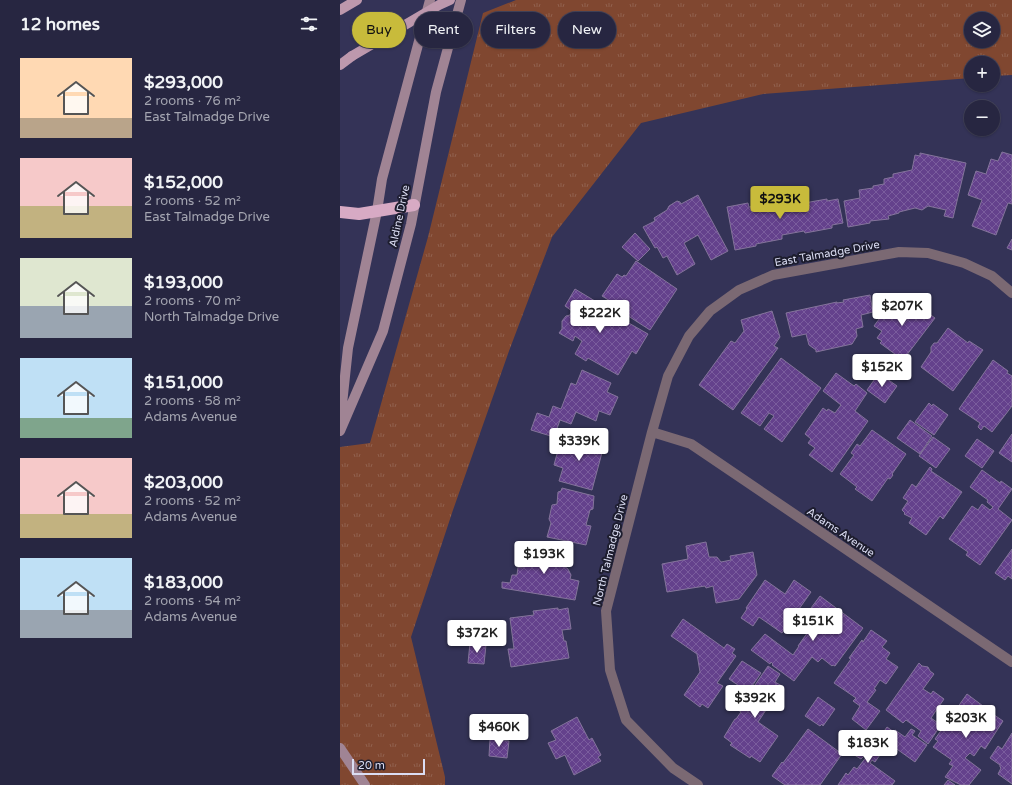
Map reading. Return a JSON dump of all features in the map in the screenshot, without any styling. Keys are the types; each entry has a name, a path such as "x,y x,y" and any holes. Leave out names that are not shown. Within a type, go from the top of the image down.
{"highway":[{"path":"340,212 359,214 414,205"}],"main road":[{"path":"343,8 357,0"},
{"name":"Aldine Drive","path":"340,423 348,348 377,211 382,179 430,0"},
{"path":"340,65 352,56 450,0"},
{"name":"Aldine Drive","path":"340,431 383,331 411,224 436,92 460,0"},
{"path":"340,748 365,785"}],"street":[{"name":"East Talmadge Drive","path":"652,432 668,376 689,336 710,311 739,290 773,275 899,252 928,253 964,263 992,276 1012,293"},
{"name":"Adams Avenue","path":"652,432 691,444 1012,662"},
{"name":"North Talmadge Drive","path":"652,432 606,611 610,670 626,720 673,768 698,785"}],"green space":[{"path":"516,0 1012,0 1012,75 1000,76 1000,56 964,56 964,79 763,94 641,123 552,237 509,351 453,510 411,637 445,777 445,785 340,785 340,447 370,443 428,237 481,21 481,48 550,48 550,12 486,12"}],"building":[{"path":"1002,152 1012,155 1012,204 1008,203 996,235 972,226 982,200 968,195 976,171 986,174 991,159 998,161"},
{"path":"920,153 966,163 953,218 944,216 946,210 928,206 922,210 915,208 899,212 888,216 889,219 870,221 870,223 848,227 844,201 860,198 859,190 873,188 873,186 884,184 884,179 893,177 893,174 912,170 915,155 920,156"},
{"path":"698,195 728,251 711,260 698,235 684,243 695,264 677,275 667,256 663,258 657,247 655,248 643,227 655,221 654,218 667,210 669,206 677,201 681,204"},
{"path":"792,199 793,205 827,199 827,201 838,199 843,223 832,225 832,228 805,233 804,231 782,235 782,239 735,250 727,207 748,203 749,207"},
{"path":"635,233 650,249 638,261 622,247"},
{"path":"1012,239 1012,250 1007,248"},
{"path":"636,261 677,289 650,330 608,303 610,301 602,296 617,274 622,277 624,275 626,276"},
{"path":"575,289 595,301 592,304 626,324 627,322 648,334 636,354 632,351 618,375 588,358 586,361 575,354 582,341 575,336 573,341 559,333 562,329 562,321 566,316 570,315 572,311 565,306"},
{"path":"870,295 873,312 861,315 863,327 856,329 857,336 852,344 816,352 816,350 809,345 806,334 792,337 786,313 837,302 844,302 843,300"},
{"path":"896,296 914,311 918,306 935,318 903,360 880,343 882,341 877,338 882,331 874,326"},
{"path":"772,311 780,337 774,346 778,348 733,410 699,385 731,341 735,343 744,331 741,320"},
{"path":"948,328 968,343 969,341 983,350 953,391 921,367 931,352 931,347 934,343 937,343"},
{"path":"781,358 821,388 782,442 764,429 774,416 769,413 760,426 741,413"},
{"path":"993,360 1008,371 1007,373 1012,376 1012,406 992,432 984,426 981,430 978,427 980,423 959,409"},
{"path":"582,370 611,383 607,392 618,397 610,415 599,411 596,421 576,412 571,424 560,420 554,437 531,430 537,413 549,417 553,406 561,409 571,383 576,385"},
{"path":"836,373 854,386 856,384 867,393 855,411 868,421 832,472 809,455 815,448 808,443 811,439 805,434 823,408 827,411 828,409 835,413 841,405 823,391"},
{"path":"879,373 897,386 885,403 867,390"},
{"path":"929,403 932,406 933,404 948,415 934,435 915,422"},
{"path":"910,420 932,436 920,454 897,438"},
{"path":"872,430 906,454 892,474 893,475 890,479 888,478 872,501 855,489 857,487 840,474 854,455 851,453 857,444 860,446"},
{"path":"1012,434 1012,462 999,453"},
{"path":"572,436 604,445 592,490 559,481 563,468 554,465 561,439 570,442"},
{"path":"933,437 950,449 936,468 919,456"},
{"path":"977,439 994,451 982,468 965,456"},
{"path":"930,467 932,469 931,471 962,492 943,519 940,516 926,535 909,523 912,518 904,514 905,513 902,510 908,501 903,498 912,484 916,487"},
{"path":"982,470 1000,483 1001,481 1012,489 998,509 1012,520 980,565 966,555 968,552 949,539 972,506 978,510 982,504 990,510 993,507 987,502 988,500 970,487"},
{"path":"562,488 594,496 593,509 590,510 586,525 591,526 586,545 547,537 551,523 549,519 552,505 557,504 558,492 561,491"},
{"path":"706,542 709,557 717,557 721,562 731,560 730,556 753,552 757,575 739,599 716,603 713,586 667,592 662,564 688,559 686,546"},
{"path":"539,544 562,548 559,567 564,566 568,569 571,575 570,579 579,581 575,600 502,588 502,582 510,583 512,575 517,575 518,567 522,568 524,555 537,558"},
{"path":"1012,549 1012,579 1008,576 1005,580 995,573"},
{"path":"765,580 785,594 794,580 811,592 782,633 759,617 753,626 741,618"},
{"path":"820,596 863,628 835,666 832,666 822,658 818,662 812,657 794,681 772,665 773,664 771,662 770,664 751,650 765,634 793,655 820,615 811,608"},
{"path":"558,608 558,610 568,608 571,629 562,630 564,641 566,641 569,658 511,667 508,649 514,649 510,618 534,615 533,611"},
{"path":"683,619 724,648 727,644 735,649 732,653 736,656 717,683 723,686 708,708 702,704 700,707 684,695 700,672 697,654 671,636"},
{"path":"871,630 887,641 882,647 890,653 886,659 898,667 886,684 880,680 874,689 876,690 867,702 880,711 866,730 852,719 860,706 853,701 856,698 834,683 851,659 849,658"},
{"path":"470,643 486,645 484,664 468,663"},
{"path":"742,661 761,673 748,692 729,679"},
{"path":"919,663 922,666 928,667 934,674 923,689 931,694 933,691 944,699 931,718 941,725 928,744 918,736 921,731 906,720 903,723 886,710"},
{"path":"768,666 780,674 775,682 782,686 758,722 778,736 760,762 751,756 750,758 730,745 732,743 724,737 741,712 738,710"},
{"path":"967,694 983,706 980,711 984,714 983,715 986,717 990,712 1003,721 985,749 981,746 974,756 970,753 965,758 981,770 969,785 961,785 945,777 953,766 949,764 952,760 933,747 938,741 935,739"},
{"path":"818,697 835,709 823,726 822,724 820,726 805,716"},
{"path":"577,717 589,740 592,738 601,755 598,757 601,761 574,775 565,755 556,759 548,743 556,740 551,731"},
{"path":"887,727 894,732 895,730 905,737 911,729 915,731 912,735 927,745 915,762 880,737"},
{"path":"808,729 842,754 820,785 785,785 772,776"},
{"path":"867,731 887,745 875,762 872,760 870,763 895,781 892,785 838,785 846,773 848,775 854,767 857,769 867,756 865,755 861,759 851,753"},
{"path":"1012,733 1012,784 998,774 1001,768 1000,765 990,758 998,746 1002,749"},
{"path":"490,739 509,741 507,758 489,756"},
{"path":"948,780 955,785 944,785"}]}
